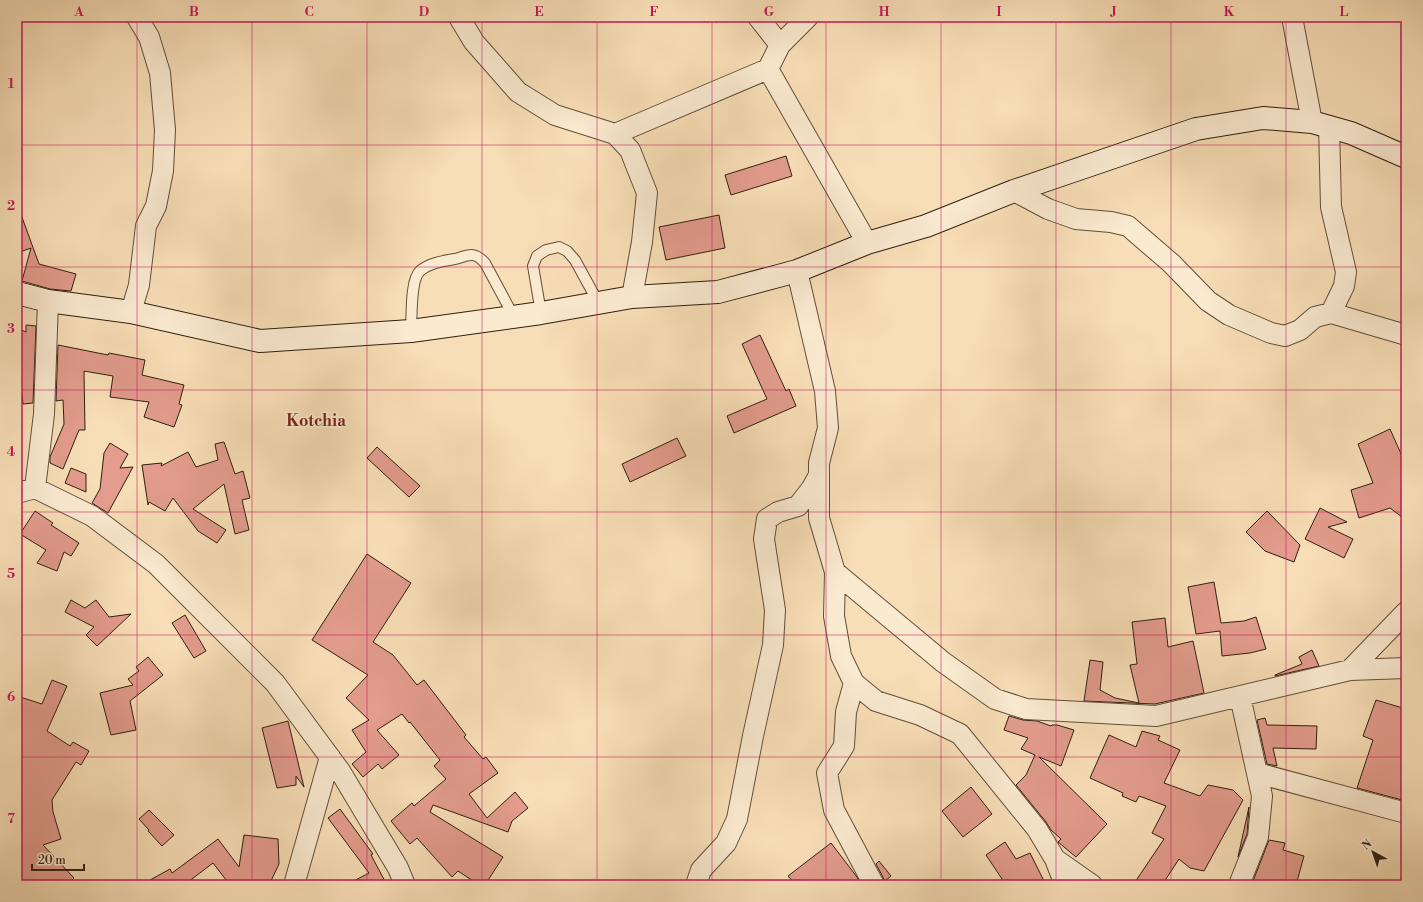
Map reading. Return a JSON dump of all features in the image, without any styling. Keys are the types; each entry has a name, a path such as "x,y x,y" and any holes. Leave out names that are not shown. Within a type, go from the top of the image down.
{"main road":[{"path":"17,292 48,301 131,312 260,342 411,331 541,313 632,297 718,292 797,271 867,243 926,226 1014,191 1196,129 1263,118 1320,124 1351,132 1406,157"}],"street":[{"path":"131,312 139,285 146,226 156,206 163,171 165,130 160,72 149,37 137,17"},
{"path":"459,17 474,42 518,92 555,114 615,134 630,150 647,193 642,242 632,297"},
{"path":"758,17 780,45"},
{"path":"615,134 768,70 780,45 808,17"},
{"path":"1292,17 1320,124 1331,207 1346,272 1344,286 1331,312"},
{"path":"768,70 867,243"},
{"path":"1014,191 1048,209 1076,219 1111,222 1128,226 1171,263 1208,301 1229,315 1270,333 1285,336 1300,330 1315,317 1331,312 1406,335"},
{"path":"797,271 812,330 825,392 828,428 819,463 819,518 835,572 834,616 841,656 854,683 876,701 920,715 960,734 1037,829 1055,859 1065,885"},
{"path":"48,301 44,414 26,491 92,516 156,564 275,682 340,771 398,868 405,885"},
{"path":"696,885 701,870 726,842 737,819 752,736 773,644 775,610 764,539 767,519 778,512 798,506 819,475"},
{"path":"835,572 943,662 995,700 1026,709 1156,716 1350,670 1406,668"},
{"path":"1350,670 1406,612"},
{"path":"854,683 846,712 844,746 827,773 834,810 874,885"},
{"path":"1239,885 1258,837 1262,796 1240,696"},
{"path":"294,885 330,757"},
{"path":"1257,773 1406,813"},
{"path":"1055,859 1092,885"}],"lane":[{"path":"541,313 533,266 537,256 546,250 559,247 567,251 575,260 598,302"},
{"path":"411,331 414,281 420,271 430,265 469,255 479,256 485,263 514,317"}],"building":[{"path":"786,156 792,176 731,195 725,175"},
{"path":"17,209 19,209 39,264 76,274 71,291 50,289 22,281 31,248 17,253"},
{"path":"719,215 725,248 666,260 659,227"},
{"path":"26,325 36,326 33,403 23,404 17,347 17,328 26,332"},
{"path":"760,335 786,391 789,389 796,406 734,433 727,416 767,399 742,344"},
{"path":"58,345 108,355 109,353 145,360 142,375 184,385 179,404 182,405 174,427 144,417 149,402 110,397 113,376 84,371 85,430 79,430 63,469 50,463 50,457 64,424 63,400 56,401"},
{"path":"1390,429 1406,465 1406,520 1390,508 1359,518 1351,490 1373,483 1358,444"},
{"path":"677,438 686,456 630,482 622,464"},
{"path":"224,442 235,474 243,471 250,498 242,500 249,530 235,534 224,484 193,509 226,530 217,543 198,531 173,498 165,511 149,502 148,505 142,465 162,463 161,466 188,452 196,467 218,460 215,444"},
{"path":"110,443 128,454 120,468 133,467 108,513 92,503 100,489 104,453"},
{"path":"377,447 420,486 409,497 367,458"},
{"path":"71,468 86,474 86,492 65,483"},
{"path":"1320,508 1347,522 1328,527 1353,539 1344,558 1305,539"},
{"path":"35,511 53,523 51,525 79,543 71,556 64,552 57,571 37,563 46,550 20,534"},
{"path":"1267,511 1300,545 1294,562 1265,551 1246,532"},
{"path":"367,554 411,583 373,642 393,655 417,685 424,680 466,735 464,737 483,759 486,757 498,773 469,794 487,818 515,792 528,808 512,821 508,832 433,805 430,812 503,857 485,885 479,885 458,871 452,877 417,838 410,844 391,821 412,803 414,806 446,779 434,766 440,760 402,714 377,730 399,755 382,769 378,764 363,777 352,764 366,752 352,730 369,720 346,698 368,675 312,640"},
{"path":"1214,582 1221,623 1244,621 1256,617 1266,649 1250,653 1222,656 1220,631 1196,634 1188,587"},
{"path":"71,600 85,608 96,600 109,617 131,614 97,646 86,635 94,627 65,612"},
{"path":"185,615 206,651 194,658 172,623"},
{"path":"1165,618 1168,647 1193,641 1204,693 1155,704 1084,701 1090,660 1103,662 1100,690 1115,698 1139,703 1130,665 1137,664 1132,622"},
{"path":"1312,650 1319,666 1275,676 1302,664 1299,657"},
{"path":"148,657 163,675 130,701 136,730 111,735 100,693 133,685 128,679 139,671 136,667"},
{"path":"52,680 67,686 47,731 70,746 73,742 89,751 81,765 76,762 52,800 53,812 61,839 43,845 74,878 67,885 17,885 17,696 42,704"},
{"path":"1376,700 1406,709 1406,801 1357,788 1373,740 1363,736"},
{"path":"1009,716 1023,720 1037,721 1051,726 1057,725 1074,730 1061,766 1039,757 1107,824 1076,857 1058,842 1061,839 1051,830 1016,785 1026,775 1035,755 1021,749 1028,738 1004,730"},
{"path":"1265,718 1267,725 1317,726 1316,749 1273,748 1277,766 1267,764 1257,720"},
{"path":"288,721 304,787 296,776 296,785 277,788 262,728"},
{"path":"1142,731 1160,736 1158,740 1180,750 1164,783 1200,796 1208,785 1233,790 1243,800 1204,871 1190,868 1179,859 1162,885 1133,885 1164,839 1152,833 1166,806 1139,796 1136,802 1122,796 1123,793 1090,778 1109,735 1136,747"},
{"path":"971,787 992,814 963,837 942,811"},
{"path":"1249,807 1247,834 1238,857"},
{"path":"340,809 373,854 371,855 387,885 346,885 369,873 328,818"},
{"path":"149,810 174,835 162,846 139,819"},
{"path":"244,835 278,839 279,864 269,885 230,885 213,863 184,885 141,885 170,869 172,873 218,839 239,867"},
{"path":"1269,840 1285,843 1283,850 1304,856 1296,885 1269,885 1253,881"},
{"path":"1005,842 1016,859 1030,853 1046,885 1006,885 986,855"},
{"path":"831,843 857,877 861,885 796,885 788,876"},
{"path":"879,861 891,876 885,881 876,864"}],"district":[{"name":"Kotchia","path":"316,421"}]}
